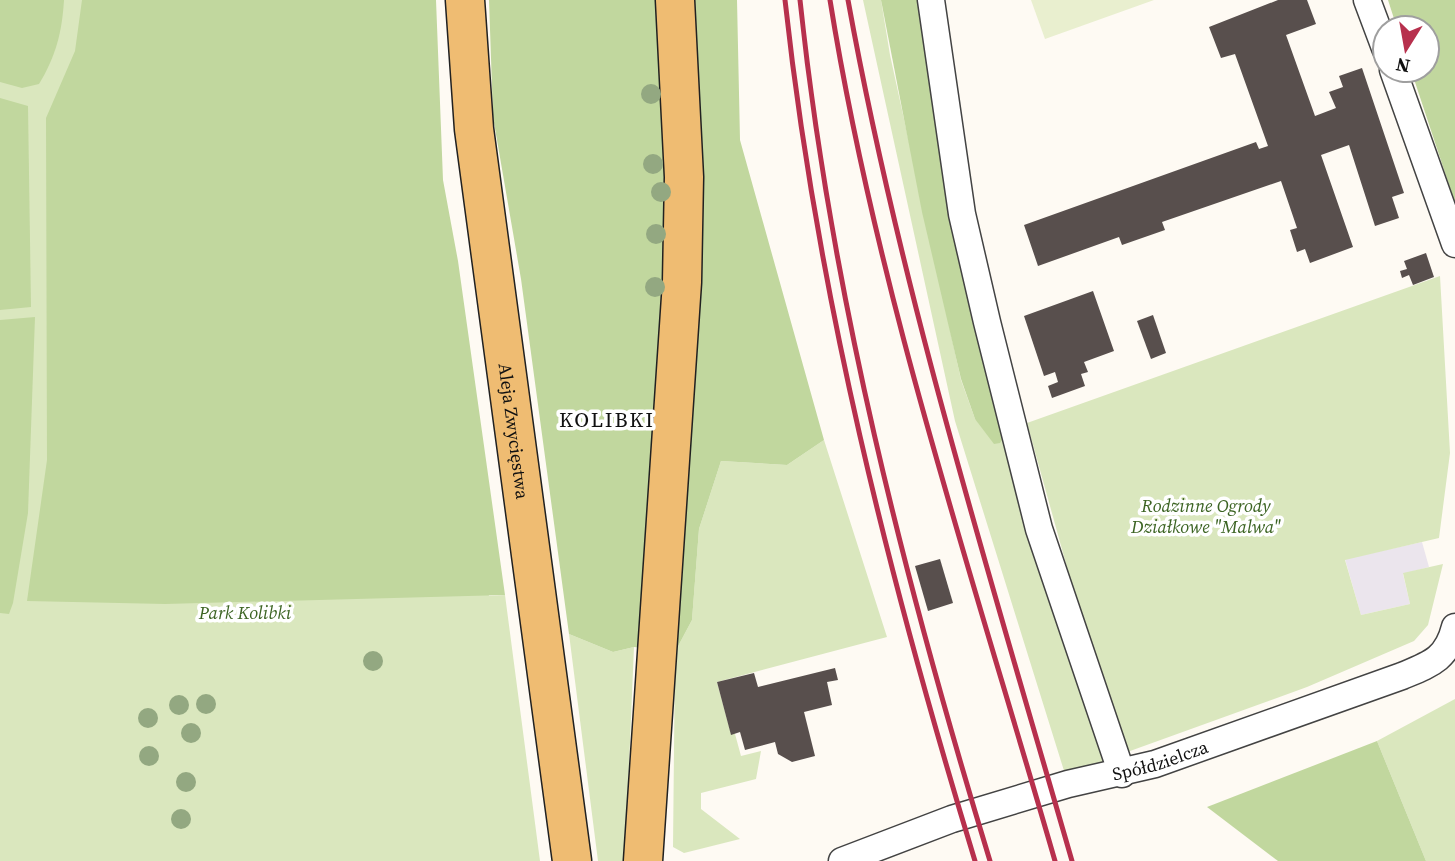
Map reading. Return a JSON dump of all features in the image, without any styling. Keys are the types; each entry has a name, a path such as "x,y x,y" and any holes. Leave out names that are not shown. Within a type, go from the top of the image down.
{"main road":[{"name":"Aleja Zwycięstwa","path":"465,0 474,129 572,861"},
{"path":"643,861 682,282 684,177 675,0"}],"street":[{"path":"931,0 962,214 987,322 1039,529 1122,774"},
{"path":"1398,84 1455,244"},
{"name":"Spółdzielcza","path":"842,861 952,819 1068,784 1122,774 1432,663 1450,647 1455,627"}],"shaded area":[{"path":"1422,542 1429,567 1403,574 1410,604 1361,615 1345,559"}],"green space":[{"name":"Park Kolibki","path":"0,0 426,0 429,169 489,596 505,595 540,861 0,861"},
{"path":"0,0 64,0 57,44 39,84 22,88 0,82"},
{"path":"82,0 436,0 443,180 458,261 505,595 165,604 27,601 47,460 46,118 75,51"},
{"path":"489,0 737,0 740,140 824,440 787,465 721,461 699,529 692,620 675,652 634,647 613,652 569,634 521,279 493,117"},
{"path":"863,0 881,0 890,55 961,380 975,419 1004,437 1113,758 1065,774 955,421"},
{"path":"881,0 924,0 1004,437 1000,443 994,444 975,419 961,379 922,212"},
{"path":"1031,0 1154,0 1045,39"},
{"path":"1388,0 1455,0 1455,203 1416,84 1441,84 1441,14 1392,14"},
{"path":"0,98 28,106 31,307 0,310"},
{"name":"Rodzinne Ogrody Działkowe \"Malwa\"","path":"1440,276 1450,453 1439,538 1345,560 1361,615 1410,604 1403,573 1443,564 1428,625 1414,641 1307,687 1119,755 1027,423"},
{"path":"35,317 28,513 9,614 0,613 0,320"},
{"path":"824,440 887,637 717,682 731,734 735,734 741,756 761,751 756,779 701,793 701,809 740,839 684,853 673,847 675,652 692,620 699,529 721,461 787,465"},
{"path":"569,634 613,652 634,647 625,861 598,861"},
{"path":"1455,699 1455,861 1426,861 1377,741"},
{"path":"1377,741 1426,861 1278,861 1207,807"}],"building":[{"path":"1278,0 1307,0 1316,24 1286,35 1315,116 1336,108 1329,92 1343,87 1339,76 1362,68 1404,193 1392,197 1399,218 1375,226 1349,145 1321,155 1353,247 1310,263 1305,249 1297,252 1290,230 1297,228 1281,181 1162,222 1165,230 1122,245 1119,237 1038,266 1024,225 1256,142 1259,149 1268,146 1235,54 1221,58 1209,27"},
{"path":"1426,253 1434,277 1413,285 1409,275 1402,278 1400,271 1407,269 1404,261"},
{"path":"1093,291 1114,351 1084,362 1088,372 1081,374 1085,386 1052,398 1048,386 1058,382 1055,372 1044,376 1024,316"},
{"path":"1153,315 1166,353 1151,359 1137,321"},
{"path":"940,559 953,603 928,611 915,566"},
{"path":"835,668 838,680 827,682 832,705 804,712 815,756 792,762 778,754 775,742 745,750 740,732 731,735 717,682 754,673 758,687"}],"railway":[{"path":"785,0 816,219 860,435 914,649 975,861"},
{"path":"800,0 831,219 874,435 928,649 990,861"},
{"path":"830,0 873,218 900,326 929,434 1055,861"},
{"path":"848,0 869,109 921,326 979,540 1072,861"}],"district":[{"name":"KOLIBKI","path":"607,419"}]}
